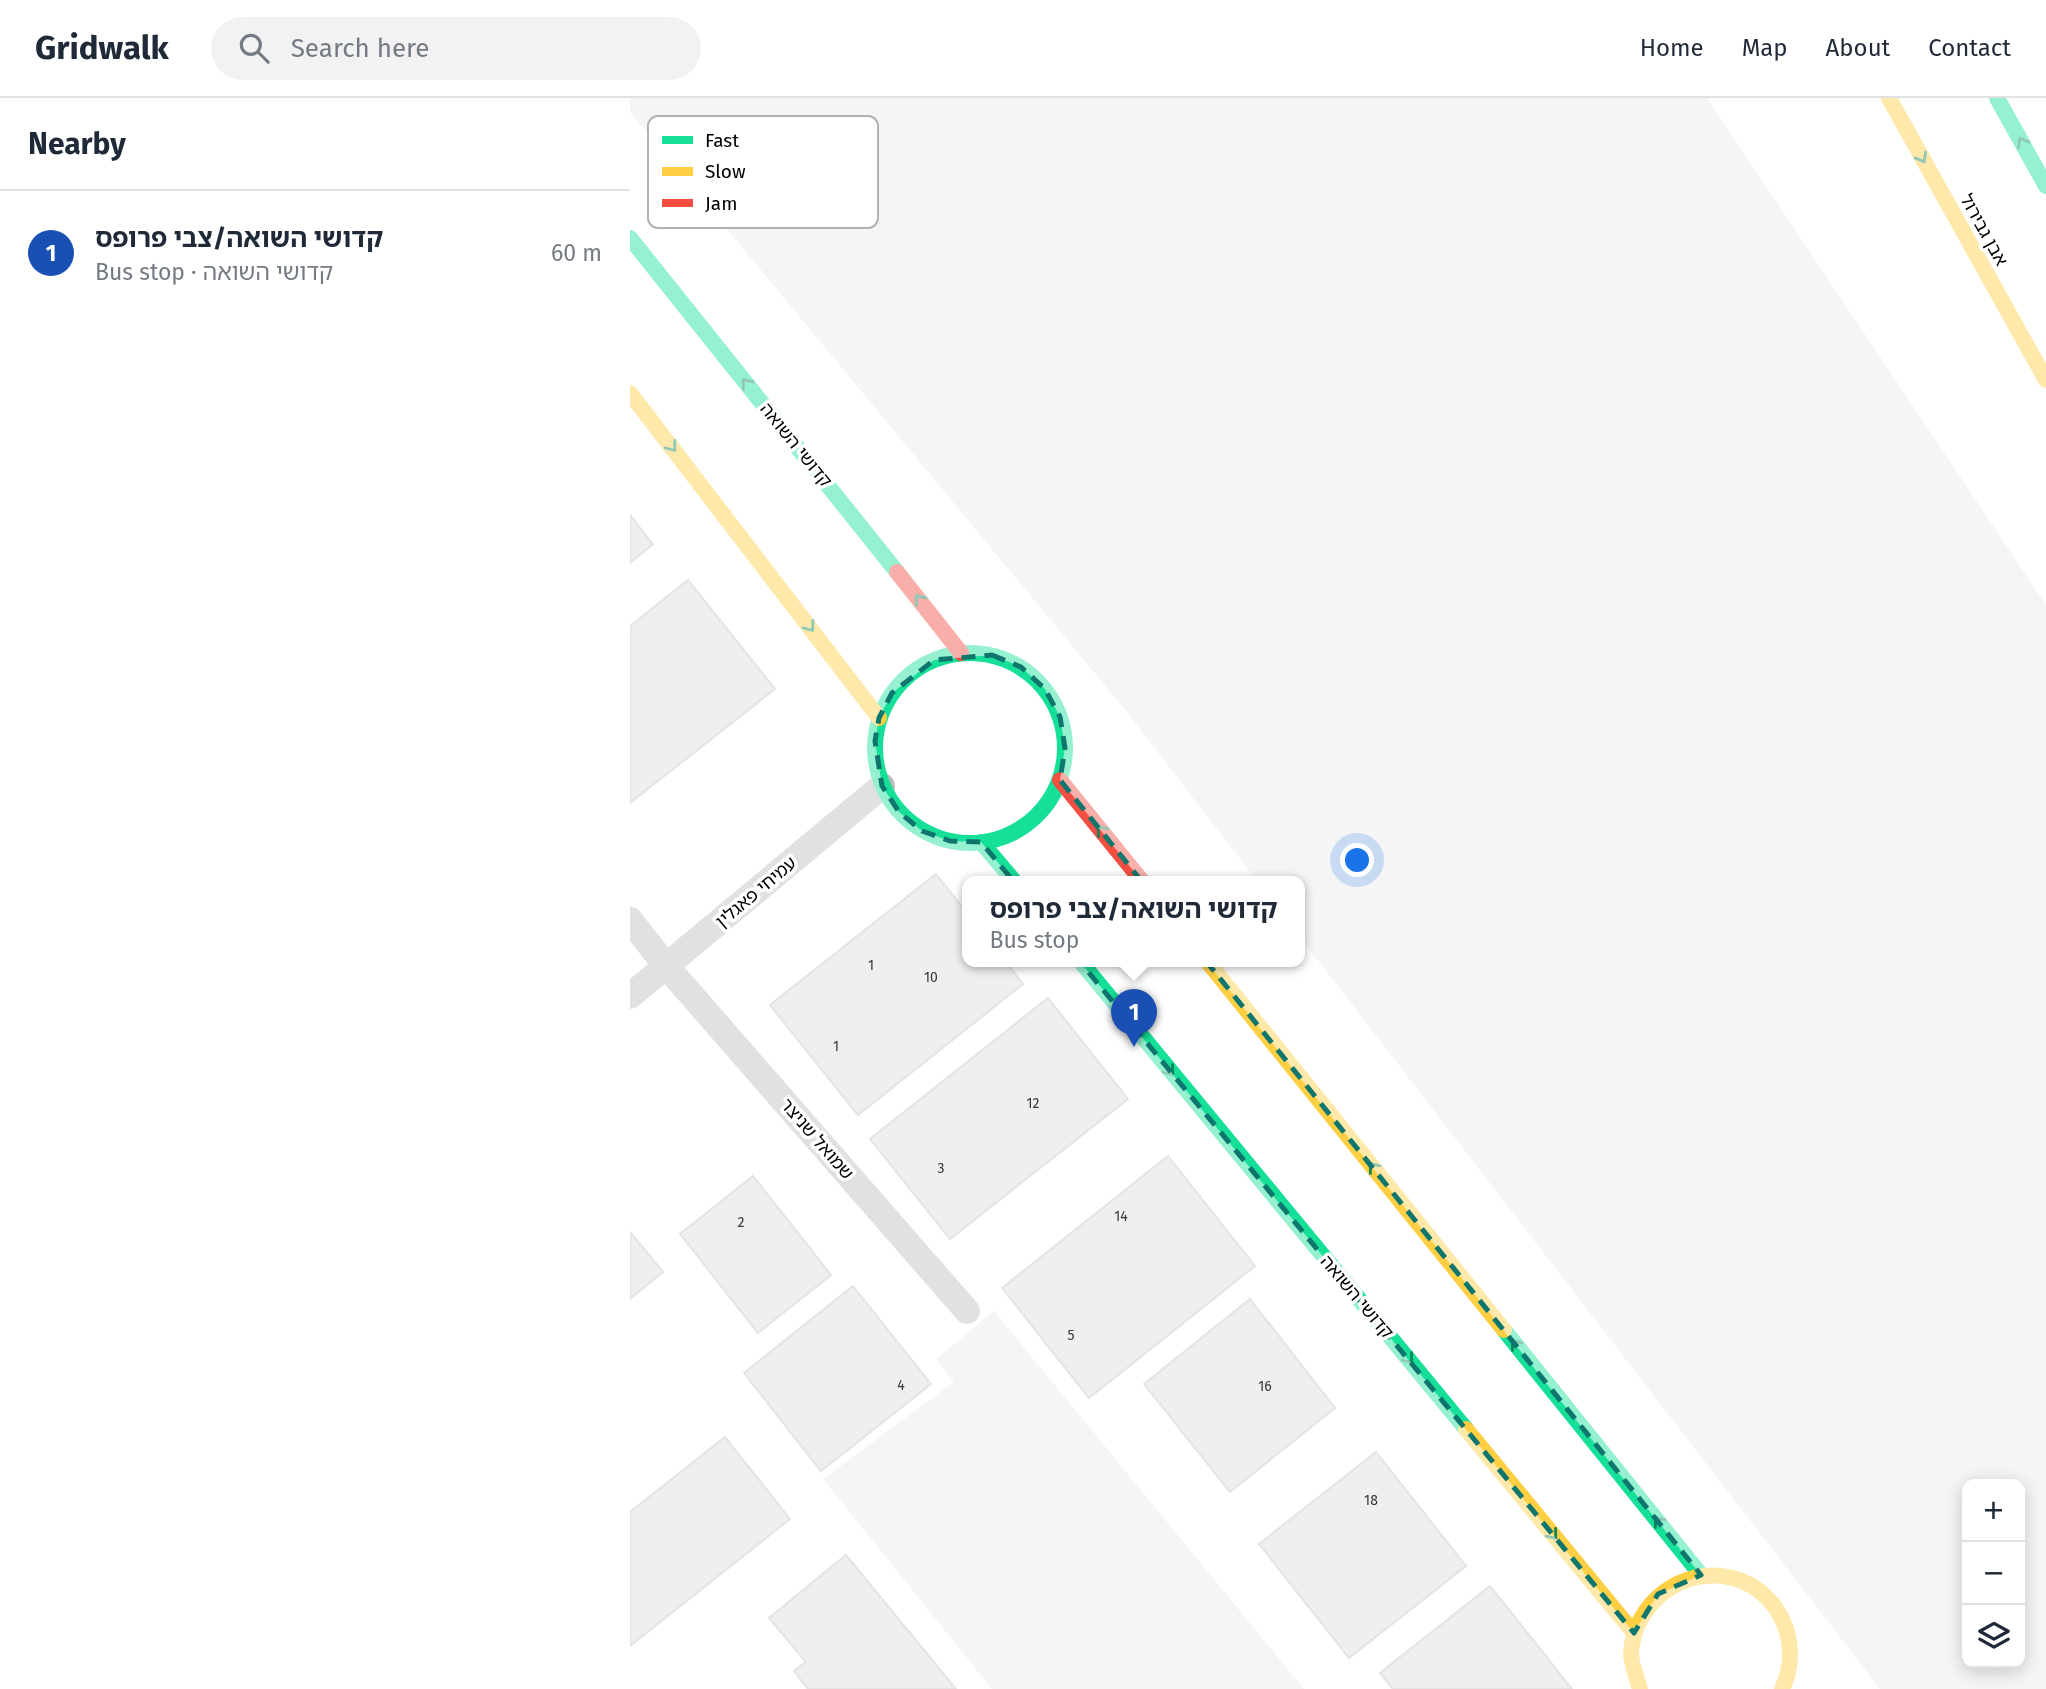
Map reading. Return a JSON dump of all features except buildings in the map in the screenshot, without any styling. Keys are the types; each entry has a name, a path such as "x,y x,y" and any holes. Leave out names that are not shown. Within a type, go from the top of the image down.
{"street":[{"name":"אבן גבירול","path":"1888,98 2046,380"},
{"path":"1997,98 2046,186"},
{"name":"קדושי השואה","path":"630,238 961,653"},
{"path":"630,393 879,718"},
{"path":"961,653 992,655 1021,667 1045,689 1060,717 1065,748 1060,780 1047,803 1029,822 1006,836 981,842 950,841 922,831 899,811 882,786 876,764 875,741 879,718 892,694 910,674 934,660 961,653"},
{"path":"1060,780 1138,876"},
{"name":"עמיחי פאגלין","path":"630,996 882,786"},
{"path":"981,842 1010,876"},
{"name":"שמואל שניצר","path":"630,920 667,967 967,1311"},
{"name":"קדושי השואה","path":"1085,967 1634,1633"},
{"path":"1212,967 1700,1574"},
{"path":"1640,1689 1631,1656 1634,1633 1643,1612 1658,1594 1678,1581 1700,1574 1728,1575 1754,1586 1774,1604 1787,1628 1791,1655 1787,1687"}],"highlighted area":[{"path":"992,655 1021,667 1045,689 1060,717 1065,748 1060,780 1701,1575 1658,1594 1634,1633 981,842 950,841 922,831 899,812 882,786 875,741 879,718 892,693 934,660"}],"shaded area":[{"path":"630,98 1707,98 2046,605 2046,1689 1880,1689 1305,943 1305,876 1253,876 1126,711 726,228 878,228 878,116 648,116 648,134 630,112"},
{"path":"994,1311 1304,1689 992,1689 823,1479 954,1382 936,1359"}],"traffic: fast":[{"path":"1997,98 2046,186"},
{"path":"630,238 897,572"},
{"path":"970,653 1006,661 1023,669 1037,681 1049,695 1057,712 1065,748 1057,784 1049,801 1037,815 1023,827 1006,835 970,843 934,835 917,827 903,815 891,801 883,784 875,748 883,712 891,695 903,681 917,669 934,661 970,653"},
{"path":"981,842 1010,876"},
{"path":"1085,967 1466,1429"},
{"path":"1504,1330 1701,1575"}],"traffic: slow":[{"path":"1889,98 2046,380"},
{"path":"630,393 879,718"},
{"path":"1212,967 1504,1330"},
{"path":"1466,1429 1634,1633"},
{"path":"1640,1689 1631,1653 1641,1618 1664,1592 1696,1577 1714,1575 1733,1578 1750,1585 1775,1607 1783,1622 1790,1655 1782,1689"}],"traffic: jam":[{"path":"897,572 961,653"},
{"path":"1060,780 1138,876"}],"place":[{"name":"קדושי השואה/צבי פרופס","path":"1134,1047"}]}
